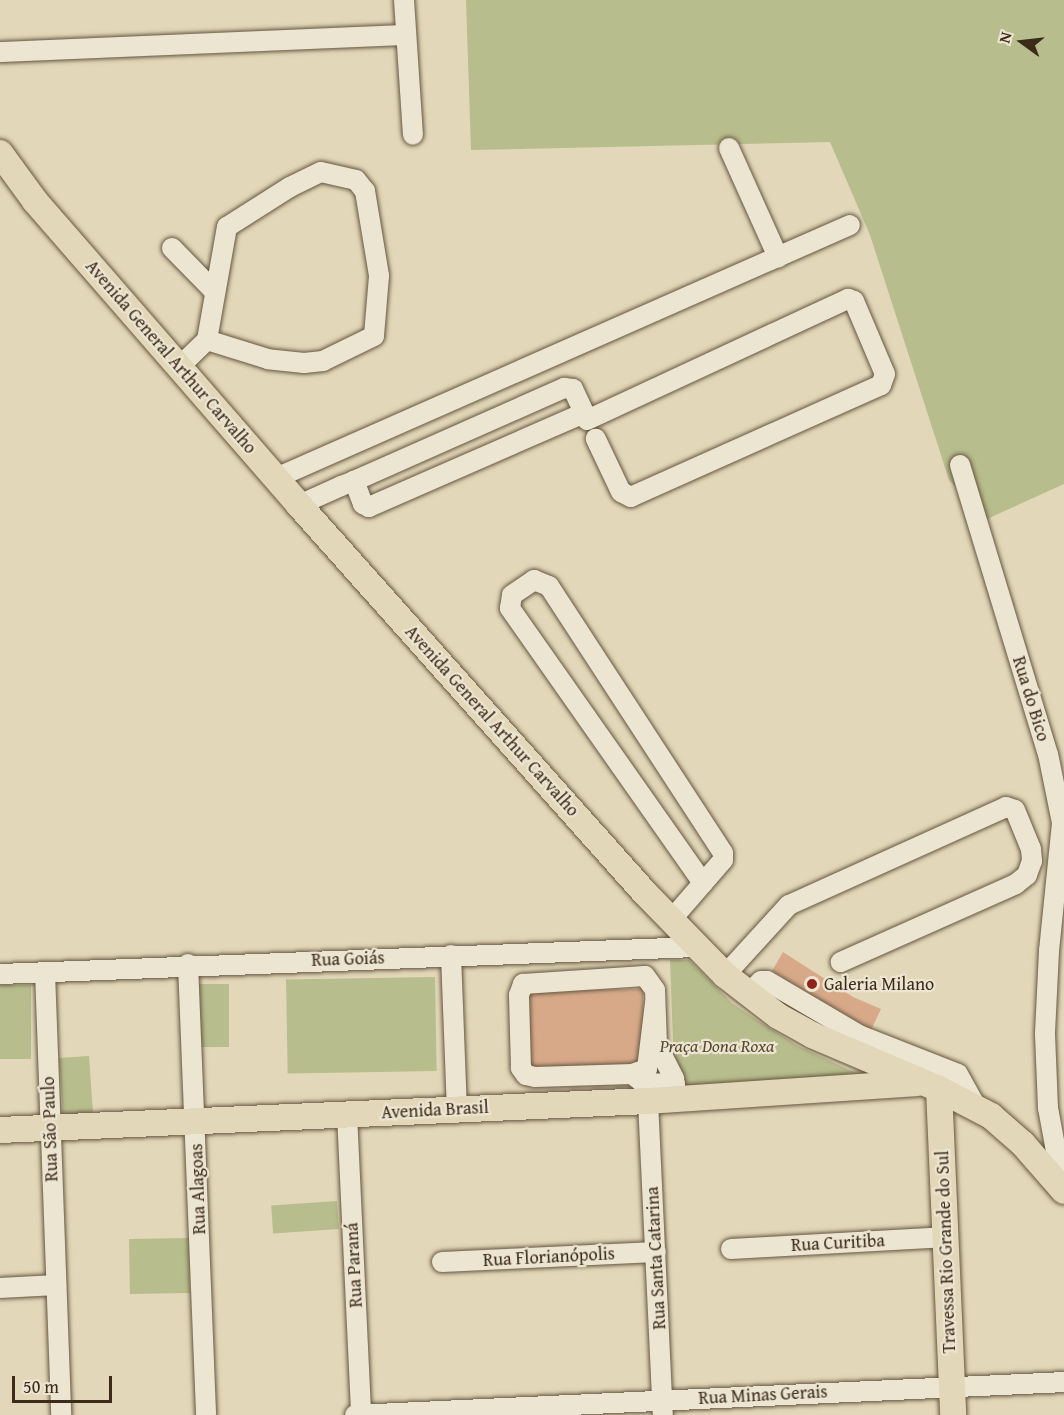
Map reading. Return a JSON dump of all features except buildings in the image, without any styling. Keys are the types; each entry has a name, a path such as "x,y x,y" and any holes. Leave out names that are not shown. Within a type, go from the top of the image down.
{"main road":[{"name":"Avenida General Arthur Carvalho","path":"0,153 7,176 670,920 724,975 748,994 875,1076"},
{"name":"Avenida Brasil","path":"0,1130 648,1101 676,1091 875,1076 931,1086"},
{"path":"931,1086 976,1107 1008,1129 1063,1190"},
{"name":"Travessa Rio Grande do Sul","path":"931,1086 945,1237 952,1415"}],"street":[{"path":"404,0 413,135"},
{"path":"0,52 406,35"},
{"path":"729,148 778,257"},
{"path":"179,367 207,340 224,234 233,221 321,172 348,176 364,191 379,276 374,336 323,361 304,363 268,359 207,340"},
{"path":"276,478 850,225"},
{"path":"172,248 215,292"},
{"path":"587,420 848,299 854,301 885,374 881,385 631,497 621,492 596,439"},
{"path":"299,504 564,388 573,389 584,413 369,507 363,504 354,481"},
{"name":"Rua do Bico","path":"960,465 1048,754 1063,822 1048,951 1045,1034 1048,1108 1063,1190"},
{"path":"670,920 703,883 723,860 723,853 549,585 534,580 512,595 510,608 703,883"},
{"path":"724,975 789,905 1006,807 1015,810 1031,849 1027,875 1016,884 841,962"},
{"name":"Rua Goiás","path":"0,974 188,964 696,947"},
{"path":"451,955 457,1109"},
{"name":"Rua Alagoas","path":"188,964 206,1415"},
{"name":"Rua São Paulo","path":"45,972 61,1415"},
{"path":"655,1003 650,1062 647,1069 632,1074 526,1075 521,1068 521,986 530,981 645,976 655,990 657,1045 676,1091"},
{"path":"748,994 761,981 767,981 859,1035 958,1074 976,1107"},
{"path":"632,1074 643,1083 676,1091"},
{"name":"Rua Santa Catarina","path":"648,1101 663,1408"},
{"name":"Rua Paraná","path":"347,1114 361,1415"},
{"name":"Rua Curitiba","path":"731,1249 945,1237"},
{"name":"Rua Florianópolis","path":"442,1262 656,1252"},
{"path":"0,1288 56,1285"},
{"name":"Rua Minas Gerais","path":"355,1415 663,1408 951,1386 1064,1382"}],"green space":[{"path":"466,0 1064,0 1064,484 987,519 949,480 870,235 830,142 471,150"},
{"name":"Praça Dona Roxa","path":"670,960 689,960 732,1003 757,1020 798,1046 860,1075 690,1091 674,1068"},
{"path":"435,977 437,1071 288,1074 286,980"},
{"path":"199,984 229,984 229,1047 199,1047"},
{"path":"0,985 31,985 31,1059 0,1059"},
{"path":"89,1056 93,1119 63,1121 59,1058"},
{"path":"337,1201 339,1229 273,1234 271,1206"},
{"path":"189,1238 190,1293 130,1294 129,1239"}],"place":[{"name":"Galeria Milano","path":"812,984"}]}
